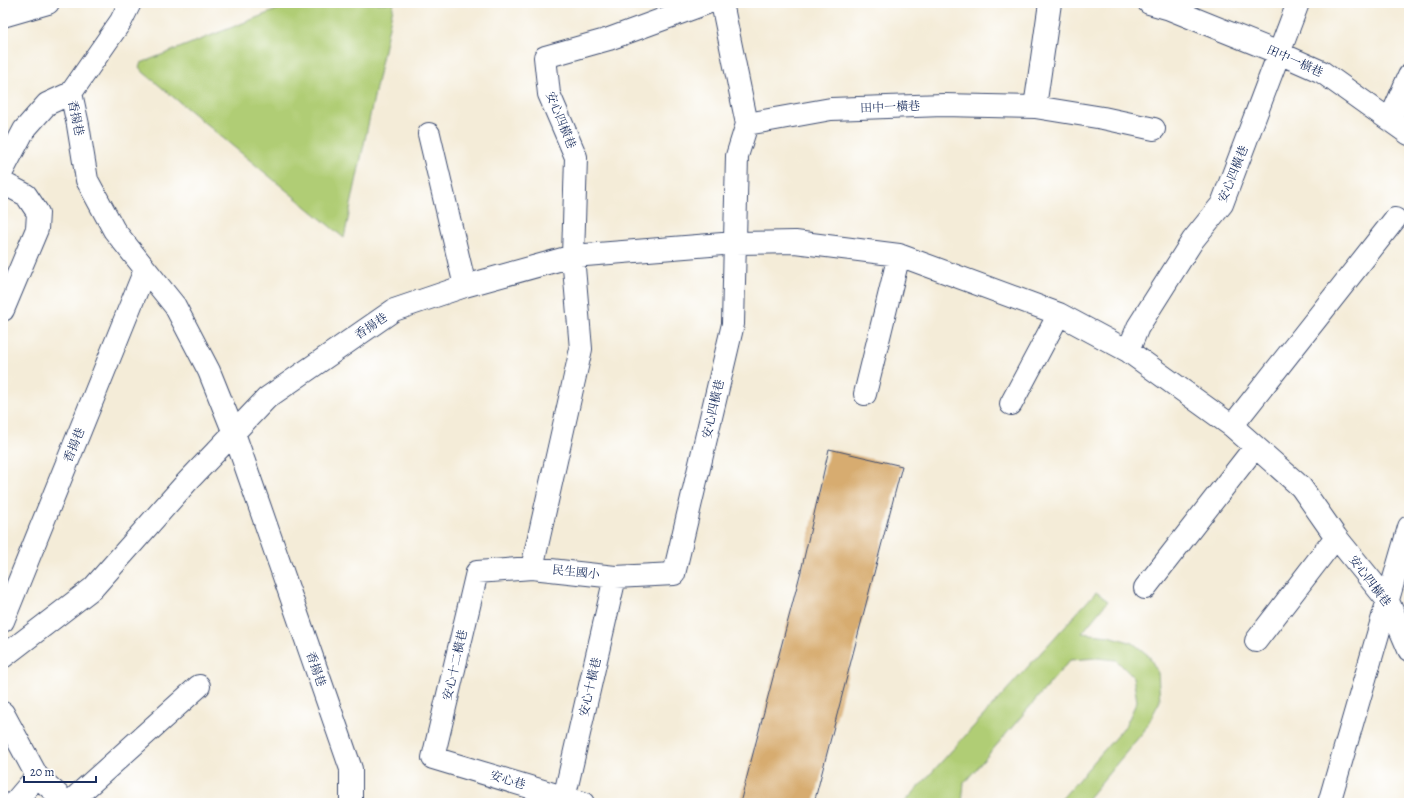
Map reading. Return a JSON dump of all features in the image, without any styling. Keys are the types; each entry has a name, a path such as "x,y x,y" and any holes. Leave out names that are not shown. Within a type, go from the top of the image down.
{"street":[{"path":"3,16 48,3"},
{"name":"安心四橫巷","path":"532,568 581,349 573,256 576,157 549,94 545,56 609,39 706,3"},
{"path":"722,3 747,124 737,156 735,242"},
{"path":"1035,107 1050,3"},
{"name":"田中一橫巷","path":"1149,3 1171,6 1322,72 1409,134"},
{"name":"安心四橫巷","path":"1128,351 1138,327 1194,240 1222,204 1298,3"},
{"path":"3,170 24,130 47,104 70,92 126,12"},
{"path":"1390,120 1409,76"},
{"name":"香揚巷","path":"70,92 78,125 87,180 114,230 175,306 209,371 234,432 351,769 351,803"},
{"name":"田中一橫巷","path":"747,124 832,109 942,105 1035,107 1103,118 1154,129"},
{"path":"429,134 465,286"},
{"path":"3,183 26,194 38,213 37,229 3,310"},
{"path":"1232,426 1395,219"},
{"name":"安心四橫巷","path":"573,256 735,242 795,242 899,255 1058,314 1128,351 1232,426 1301,487 1336,537 1388,601 1409,650"},
{"name":"安心四橫巷","path":"674,574 733,324 735,242"},
{"path":"865,394 899,255"},
{"name":"香揚巷","path":"3,657 93,588 186,483 267,398 394,310 465,286 573,256"},
{"name":"香揚巷","path":"3,621 146,270"},
{"path":"1011,404 1058,314"},
{"path":"1145,588 1255,447"},
{"path":"1329,803 1408,531"},
{"path":"1256,641 1336,537"},
{"name":"民生國小","path":"477,572 532,568 615,577 674,574"},
{"name":"安心十二橫巷","path":"433,758 477,572"},
{"name":"安心十橫巷","path":"570,801 615,577"},
{"path":"3,713 37,776 68,803 199,686"},
{"name":"安心巷","path":"433,758 570,801"},
{"path":"14,803 37,776"}],"green space":[{"path":"294,3 394,3 344,238 143,72 139,67 141,63"},
{"path":"1096,592 1108,601 1082,633 1109,636 1133,643 1149,656 1158,673 1160,701 1144,731 1084,803 1058,803 1126,725 1137,701 1133,677 1116,660 1097,658 1070,660 964,783 962,803 904,803"}],"building":[{"path":"829,449 902,466 814,803 740,803 801,571"}]}
